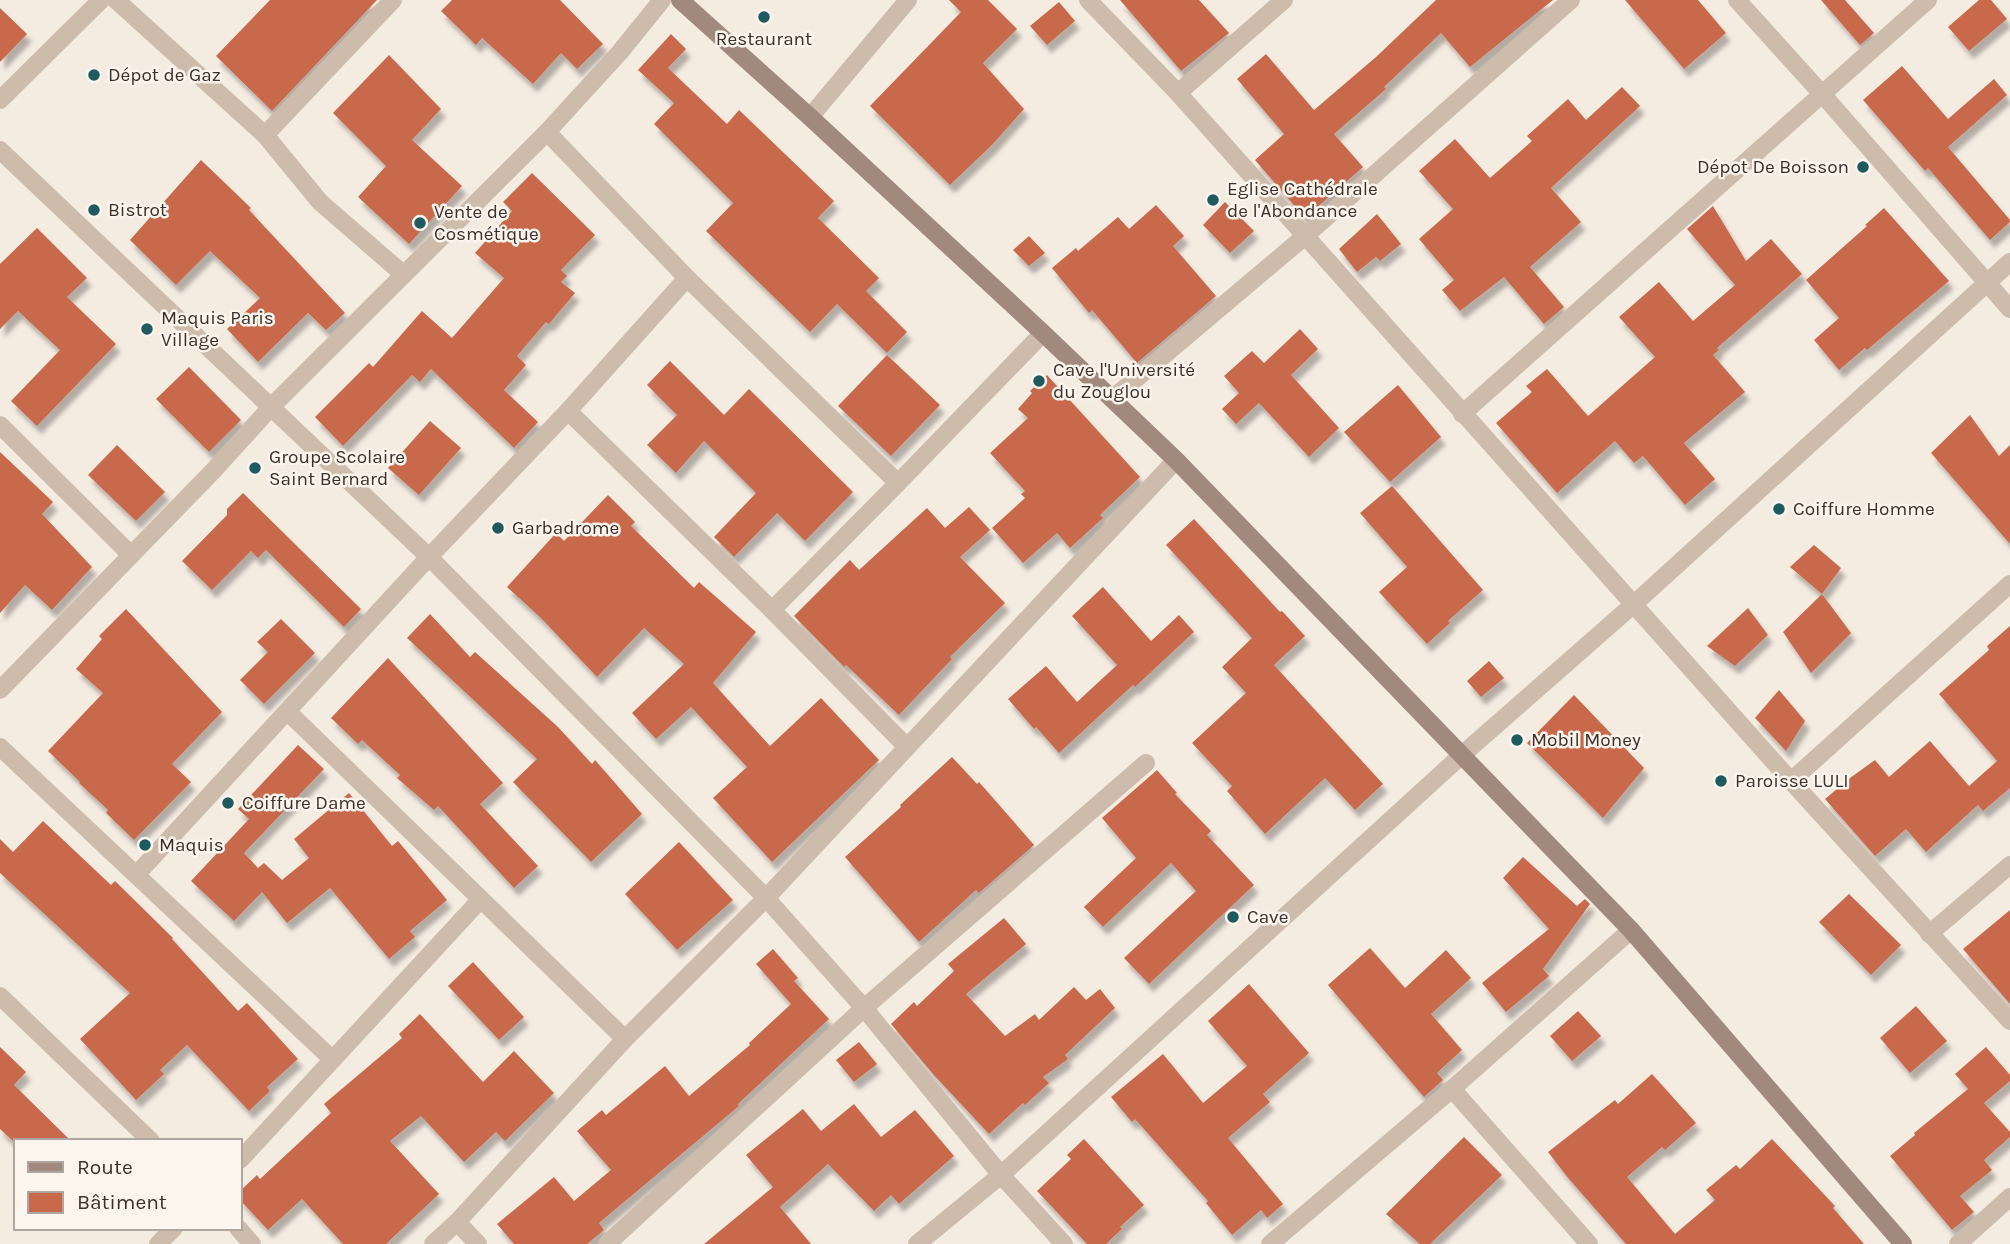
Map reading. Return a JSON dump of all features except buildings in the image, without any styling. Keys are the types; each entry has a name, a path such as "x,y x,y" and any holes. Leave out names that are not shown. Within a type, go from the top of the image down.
{"street":[{"path":"0,100 101,0"},
{"path":"116,0 265,135 320,202 403,274"},
{"path":"265,135 393,0"},
{"path":"0,690 214,470 272,406 547,132 620,52 662,0"},
{"path":"681,0 1043,332 1176,460 1631,930 1903,1244"},
{"path":"810,117 908,0"},
{"path":"1088,0 1178,93 1791,781 2010,1021"},
{"path":"1178,93 1284,0"},
{"path":"1112,399 1304,237 1571,0"},
{"path":"1737,0 2010,309"},
{"path":"1462,414 1928,0"},
{"path":"547,132 687,278 898,483"},
{"path":"0,150 429,557 766,898 864,1008 1002,1175 1063,1244"},
{"path":"918,1244 1002,1175 1463,754 1634,604 2010,262"},
{"path":"137,874 429,557 568,411 687,278"},
{"path":"772,610 1043,332"},
{"path":"568,411 772,610 906,747"},
{"path":"0,425 131,555"},
{"path":"433,1244 457,1222 625,1039 766,898 1176,460"},
{"path":"1791,781 2010,584"},
{"path":"287,711 625,1039"},
{"path":"0,747 332,1059"},
{"path":"607,1244 864,1008 1146,763"},
{"path":"1929,934 2010,865"},
{"path":"242,1158 481,899"},
{"path":"1270,1244 1452,1089 1631,930"},
{"path":"3,1004 149,1139"},
{"path":"1452,1089 1590,1244"},
{"path":"1958,1244 2010,1197"},
{"path":"457,1222 478,1244"},
{"path":"158,1244 172,1230"},
{"path":"239,1230 252,1244"}],"place":[{"name":"Restaurant","path":"764,17"},
{"name":"Dépot de Gaz","path":"94,75"},
{"name":"Dépot De Boisson","path":"1863,167"},
{"name":"Eglise Cathédrale de l'Abondance","path":"1213,200"},
{"name":"Bistrot","path":"94,210"},
{"name":"Vente de Cosmétique","path":"420,223"},
{"name":"Maquis Paris Village","path":"147,329"},
{"name":"Cave l'Université du Zouglou","path":"1039,381"},
{"name":"Groupe Scolaire Saint Bernard","path":"255,468"},
{"name":"Coiffure Homme","path":"1779,509"},
{"name":"Garbadrome","path":"498,528"},
{"name":"Mobil Money","path":"1517,740"},
{"name":"Paroisse LULI","path":"1721,781"},
{"name":"Coiffure Dame","path":"228,803"},
{"name":"Maquis","path":"145,845"},
{"name":"Cave","path":"1233,917"}]}
